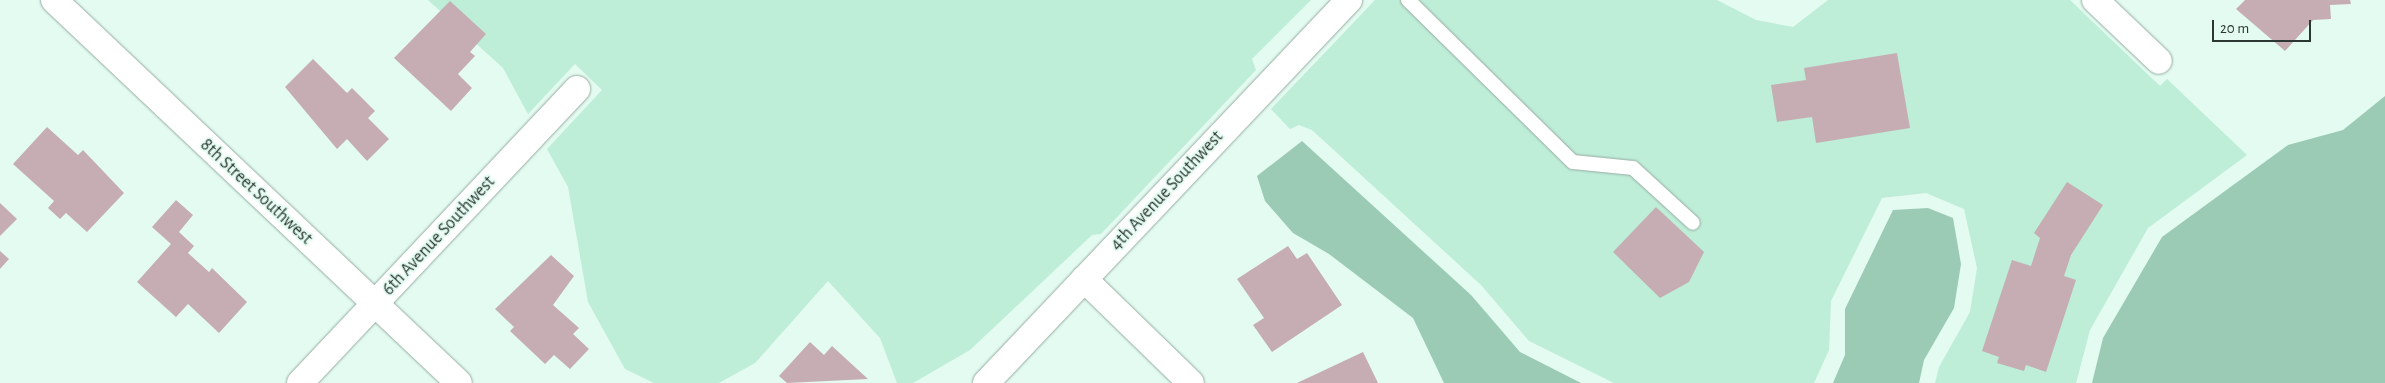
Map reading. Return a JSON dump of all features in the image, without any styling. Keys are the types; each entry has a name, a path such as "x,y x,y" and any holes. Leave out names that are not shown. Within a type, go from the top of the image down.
{"street":[{"name":"8th Street Southwest","path":"54,0 459,383"},
{"name":"4th Avenue Southwest","path":"986,383 1349,0"},
{"path":"2094,0 2159,61"},
{"name":"6th Avenue Southwest","path":"300,383 577,89"},
{"path":"1084,279 1191,383"}],"lane":[{"path":"1408,0 1573,162 1633,168 1693,223"}],"shaded area":[{"path":"428,0 1311,0 1252,59 1256,70 1101,234 1092,235 970,350 913,383 897,383 880,338 828,281 755,363 719,383 654,383 625,369 588,302 568,187 547,149 602,90 575,64 528,114 503,68"},
{"path":"1375,0 1717,0 1756,20 1793,27 1828,0 2070,0 2160,86 2167,79 2247,155 2148,228 2090,330 2076,383 1935,383 1939,367 1970,312 1977,268 1964,209 1926,193 1882,198 1831,301 1829,350 1814,383 1614,383 1529,341 1481,285 1312,130 1299,125 1290,129 1271,109"},
{"path":"2385,96 2385,383 2092,383 2103,338 2162,237 2288,145 2343,130"},
{"path":"1302,141 1471,295 1520,352 1581,383 1444,383 1413,318 1329,254 1293,233 1265,201 1257,176"},
{"path":"1928,208 1953,218 1961,264 1954,308 1924,360 1919,383 1833,383 1845,355 1845,309 1893,210"}],"building":[{"path":"2245,0 2350,0 2351,4 2330,5 2331,19 2313,20 2285,51 2236,9"},
{"path":"450,1 486,34 470,52 475,56 458,74 472,88 451,111 394,58"},
{"path":"1897,53 1910,128 1816,143 1812,117 1777,122 1771,85 1806,80 1804,68"},
{"path":"313,59 347,93 352,88 375,111 368,118 389,139 367,161 347,139 337,149 285,87"},
{"path":"47,127 78,155 83,150 124,193 87,232 66,213 60,219 48,208 54,201 13,164"},
{"path":"2067,182 2103,205 2071,255 2064,276 2076,280 2046,372 2026,365 2024,371 1997,363 1999,357 1982,351 2012,260 2031,266 2040,238 2034,233"},
{"path":"176,200 193,215 179,232 194,246 188,253 209,272 212,268 247,302 219,333 188,304 176,317 137,282 171,244 152,227"},
{"path":"0,203 17,219 0,236"},
{"path":"1656,207 1704,252 1689,282 1660,298 1613,252"},
{"path":"1288,246 1297,259 1307,253 1342,305 1272,352 1253,325 1264,318 1237,279"},
{"path":"0,251 9,259 0,269"},
{"path":"551,255 574,276 553,305 579,328 573,334 589,349 570,369 554,355 545,364 510,331 514,327 495,309"},
{"path":"810,342 824,355 832,346 868,379 787,383 779,376"},
{"path":"1363,352 1378,383 1297,383"}]}
